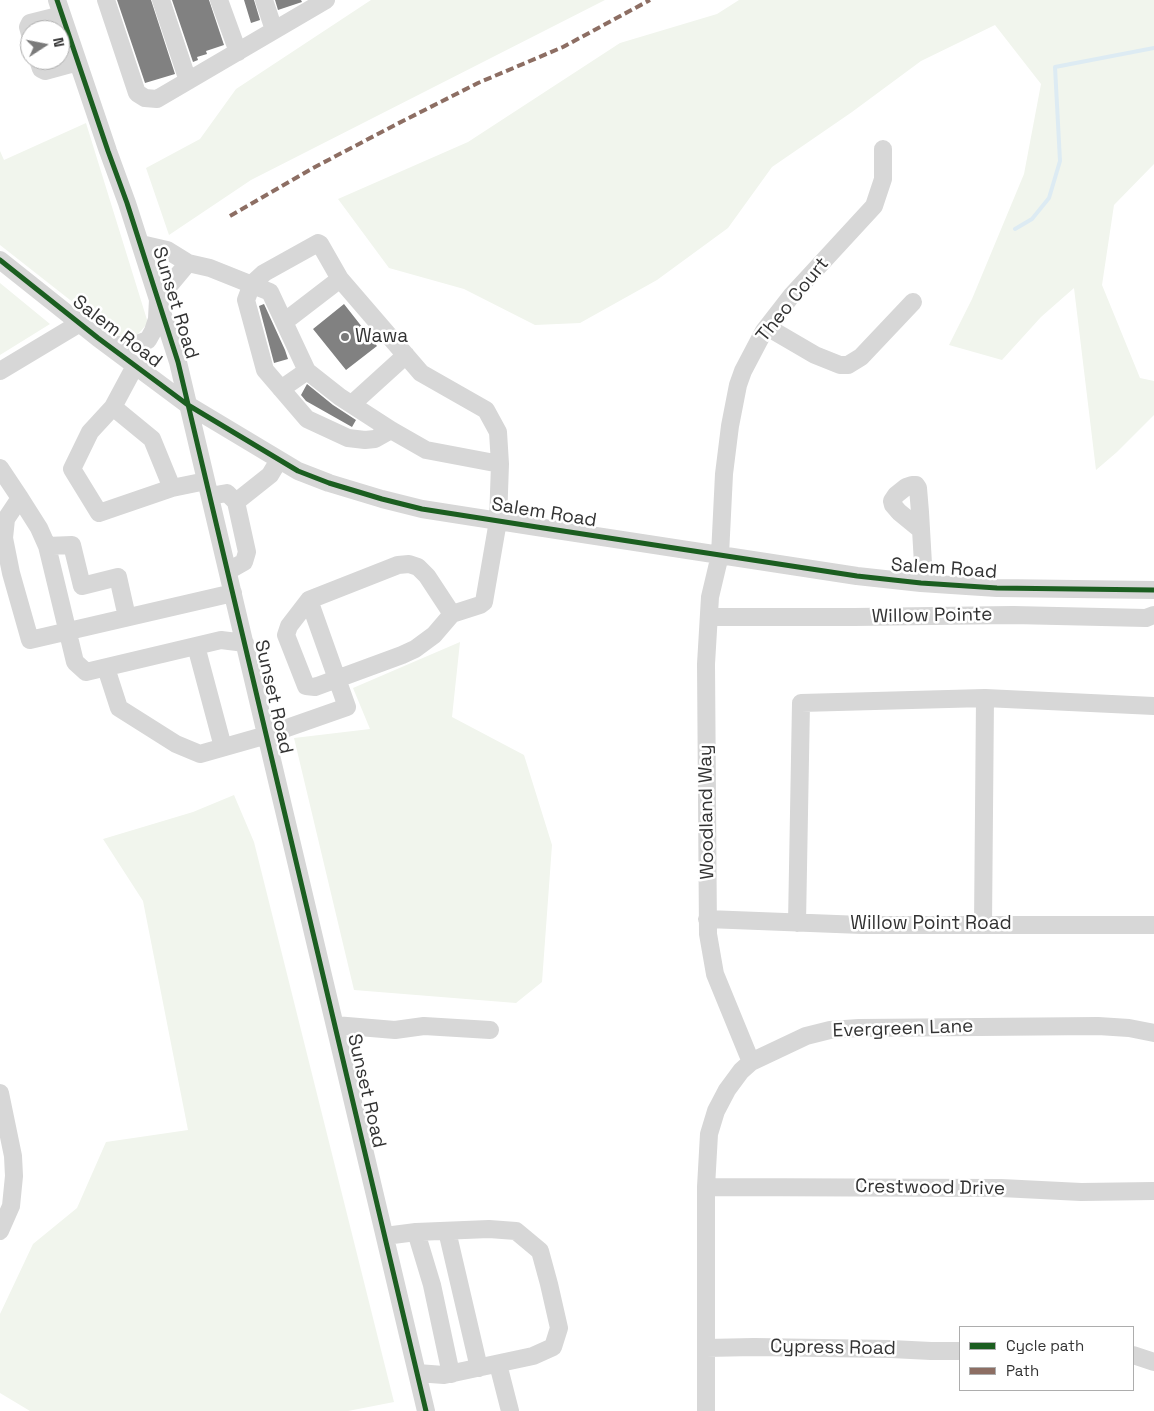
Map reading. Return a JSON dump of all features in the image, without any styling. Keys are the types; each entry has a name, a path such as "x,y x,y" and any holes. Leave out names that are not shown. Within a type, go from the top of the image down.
{"street":[{"path":"106,0 137,93 145,98 157,99 274,30 308,5 326,0"},
{"path":"162,0 188,81"},
{"path":"219,0 238,52"},
{"path":"264,0 274,30"},
{"path":"35,20 59,7"},
{"name":"Sunset Road","path":"59,7 141,244 178,362 426,1411"},
{"path":"70,64 78,62"},
{"name":"Theo Court","path":"720,555 724,474 732,413 743,370 767,327 792,295 874,206 884,179 883,149"},
{"path":"391,430 375,439 348,438 307,418 265,370 246,300 252,284 264,273 318,243 320,244 340,279 421,373 486,410 498,432 500,464 498,521 484,602 473,608 452,614 434,635 416,648 337,680 315,687 306,686 286,635 289,626 309,600 398,565 409,564 418,567 427,576 452,614"},
{"path":"141,244 168,250 188,263 210,268 270,292 306,371 391,430 426,450 500,464"},
{"name":"Salem Road","path":"0,260 80,324 188,405 279,460 313,477 392,502 498,521 829,572 921,583 1015,588 1154,590"},
{"path":"108,345 135,345 148,340 157,319 158,299 188,263"},
{"path":"284,322 340,279"},
{"path":"767,327 815,354 840,365 848,365 861,357 913,302"},
{"path":"0,372 80,324"},
{"path":"352,404 406,355"},
{"path":"135,366 113,407 90,432 72,469 99,513 172,488 208,488 227,493 236,502 247,552 244,562 228,571"},
{"path":"281,389 306,371"},
{"path":"113,407 152,439 172,488"},
{"path":"236,502 270,475 279,460"},
{"path":"0,468 39,528 47,546 75,662 86,672 221,640 245,643"},
{"path":"20,498 6,519 4,538 11,573 30,640 233,593"},
{"path":"920,530 923,564 921,583"},
{"path":"47,546 72,545 82,586 118,577 127,617"},
{"name":"Woodland Way","path":"720,555 710,597 706,664 707,919 709,948 715,974 751,1062"},
{"path":"106,668 119,708 176,744 200,754 267,735 347,707 309,600"},
{"name":"Willow Pointe","path":"710,617 854,618 1013,615 1146,618 1154,615"},
{"path":"196,646 223,748"},
{"path":"797,923 801,703 985,698 1154,706"},
{"path":"983,924 985,698"},
{"name":"Willow Point Road","path":"707,919 797,923 1154,925"},
{"path":"335,1025 395,1030 424,1026 490,1030"},
{"name":"Evergreen Lane","path":"706,1411 706,1186 709,1134 716,1112 730,1085 751,1062 806,1036 830,1030 852,1028 1098,1026 1129,1028 1154,1033"},
{"path":"0,1093 13,1156 14,1176 11,1206 0,1230"},
{"name":"Crestwood Drive","path":"706,1186 1001,1188 1081,1192 1154,1191"},
{"path":"385,1236 416,1232 489,1229 516,1231 540,1251 559,1328 553,1347 533,1356 451,1374 417,1373"},
{"path":"447,1231 479,1368"},
{"path":"416,1232 432,1285 451,1374"},
{"name":"Cypress Road","path":"706,1348 754,1347 959,1351"},
{"path":"1134,1355 1154,1362"},
{"path":"498,1364 510,1411"}],"shaded area":[{"path":"371,0 605,0 251,180 169,235 146,168 200,139 236,89"},
{"path":"739,0 1154,0 1154,164 1114,205 1102,285 1140,378 1154,381 1154,415 1096,470 1074,288 1041,317 1002,360 949,345 972,299 1024,174 1041,84 995,25 921,61 852,112 772,167 728,228 657,280 580,323 535,325 464,289 389,268 338,199 468,142 620,43 717,14"},
{"path":"86,123 148,323 138,334 121,340 0,245 0,151 4,160"},
{"path":"0,283 50,324 0,355"},
{"path":"460,642 452,717 524,755 552,845 542,982 516,1003 354,990 294,738 370,729 353,688"},
{"path":"234,795 254,842 394,1402 348,1411 30,1411 0,1393 0,1314 33,1244 77,1208 106,1142 188,1130 143,901 103,839 193,812"}],"building":[{"path":"117,0 151,0 175,74 145,83"},
{"path":"172,0 209,0 224,45 206,51 207,54 197,57 198,60 193,62"},
{"path":"244,0 254,0 260,20 251,23"},
{"path":"275,0 301,0 302,2 278,10"},
{"path":"264,304 288,359 274,363 259,306"},
{"name":"Wawa","path":"344,304 377,346 346,370 313,329"},
{"name":"Wawa","path":"307,384 333,405 356,420 352,427 306,401 301,395"}],"waterway":[{"path":"1015,229 1032,219 1049,198 1060,161 1055,67 1154,48"}],"marked path":[{"path":"230,216 313,168 395,125 478,83 563,47 650,0"}],"cycle path":[{"path":"57,0 127,203 178,362 426,1411"},
{"path":"0,260 98,338 188,405 298,471 329,483 382,499 422,509 857,576 921,583 997,588 1154,590"}],"place":[{"name":"Wawa","path":"345,337"}]}
